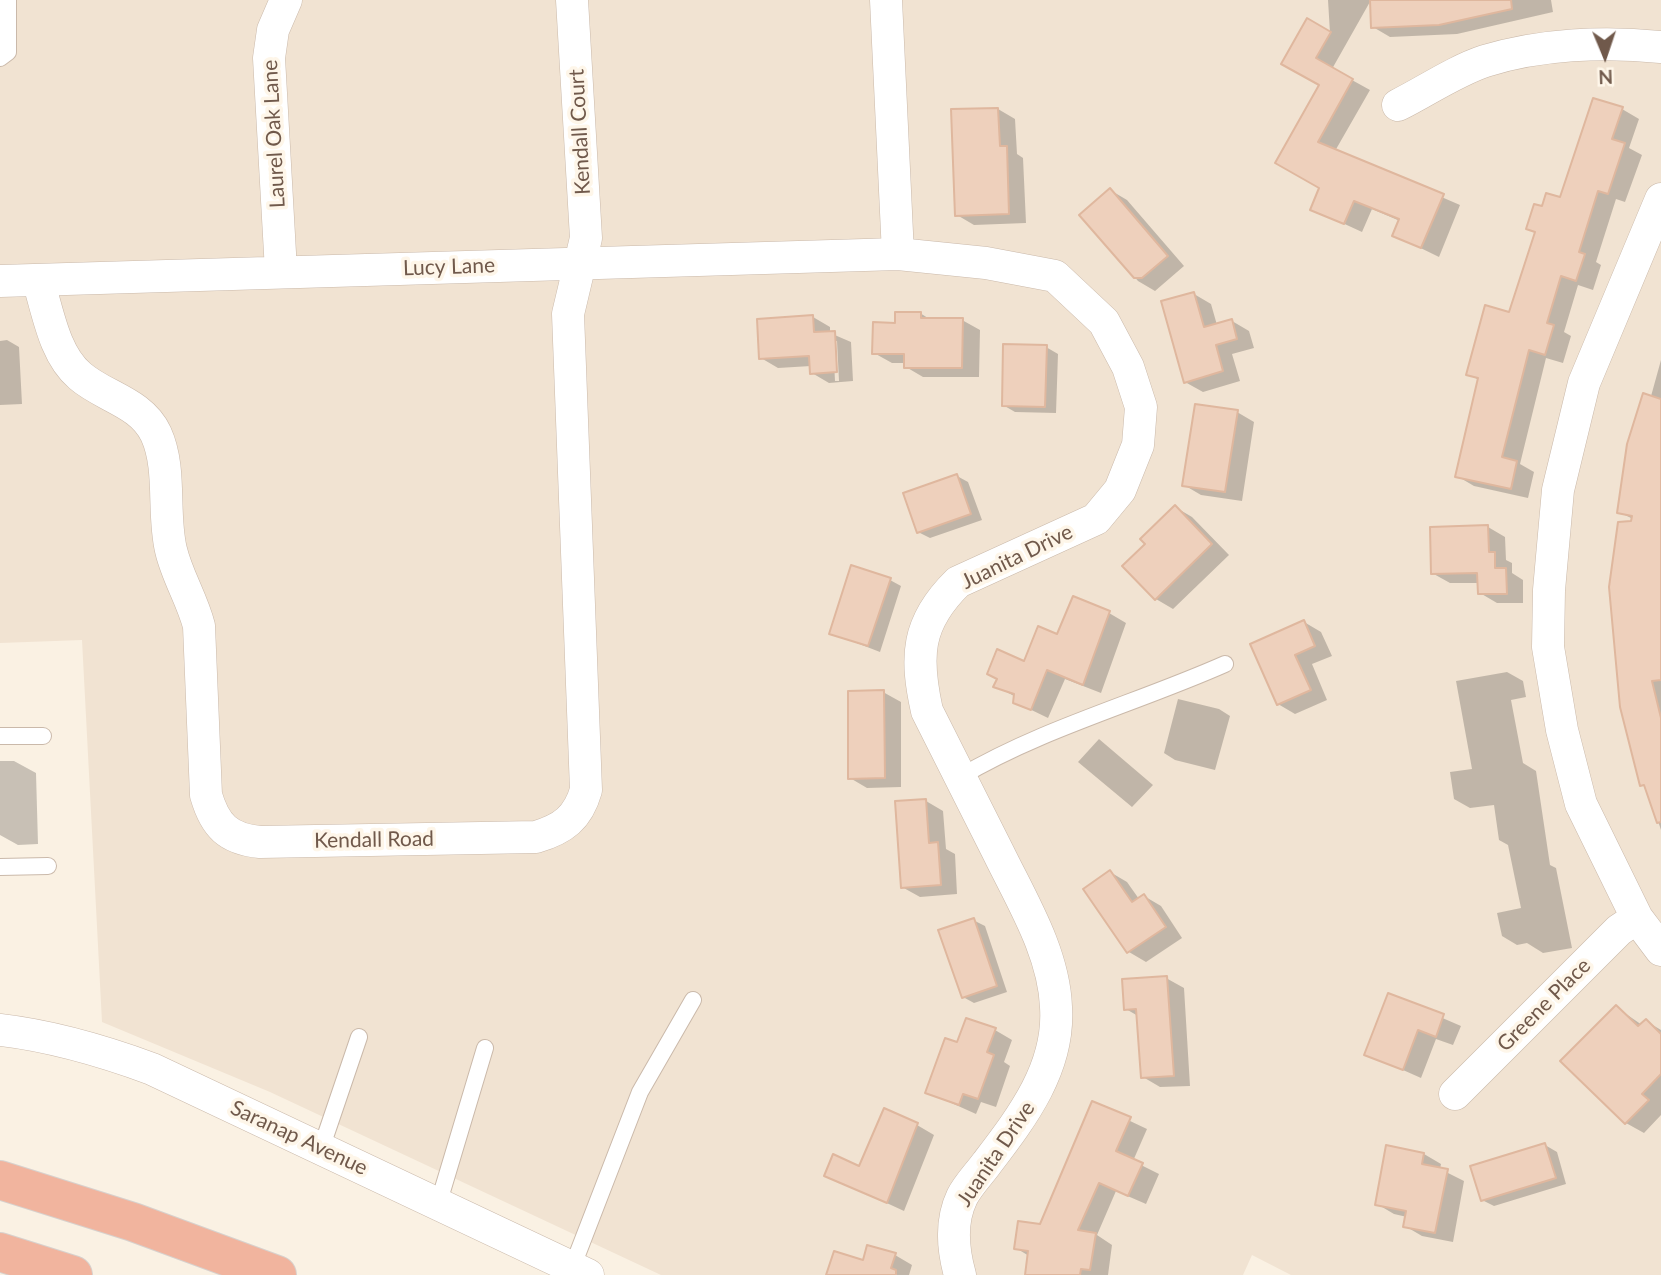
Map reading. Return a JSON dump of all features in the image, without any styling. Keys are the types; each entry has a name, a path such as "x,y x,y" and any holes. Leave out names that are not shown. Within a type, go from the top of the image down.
{"highway":[{"path":"0,1180 132,1222 277,1275"},
{"path":"0,1252 73,1275"}],"street":[{"name":"Laurel Oak Lane","path":"281,271 269,58 273,30 286,0"},
{"name":"Kendall Court","path":"572,0 586,238 579,263"},
{"path":"886,0 898,254"},
{"path":"1398,105 1483,61 1552,47 1634,44 1661,47"},
{"path":"1661,199 1584,383 1558,490 1549,590 1548,647 1562,730 1581,804 1637,918 1661,950"},
{"name":"Lucy Lane","path":"0,281 898,254"},
{"name":"Juanita Drive","path":"898,254 986,263 1055,276 1104,322 1128,367 1141,407 1138,445 1120,490 1096,519 958,582 940,599 928,620 919,660 920,680 927,711 1043,950 1053,977 1057,1008 1049,1055 1031,1104 962,1197 954,1221 953,1243 960,1275"},
{"name":"Kendall Road","path":"38,280 63,357 81,377 144,417 156,433 162,455 171,553 194,604 199,626 206,795 212,816 241,840 260,842 536,837 554,832 572,820 581,807 586,790 568,314 579,263"},
{"name":"Greene Place","path":"1455,1094 1619,930 1637,918"},
{"name":"Saranap Avenue","path":"0,1031 45,1037 108,1053 152,1069 580,1271"}],"lane":[{"path":"0,58 8,52 8,0"},
{"path":"960,777 1032,740 1163,691 1225,664"},
{"path":"0,736 43,736"},
{"path":"0,867 48,866"},
{"path":"580,1271 640,1092 693,1000"},
{"path":"321,1149 359,1037"},
{"path":"438,1205 485,1048"}],"shaded area":[{"path":"0,0 1661,0 1661,1275 1291,1275 1252,1255 1243,1275 661,1275 270,1092 102,1022 82,640 0,643"}],"building":[{"path":"1370,0 1511,0 1512,9 1439,25 1371,28"},
{"path":"1307,18 1331,32 1316,58 1353,79 1318,142 1444,194 1421,248 1392,236 1399,219 1354,201 1344,224 1310,210 1319,188 1275,163 1319,85 1281,64"},
{"path":"1593,98 1623,107 1612,139 1625,143 1608,194 1598,191 1579,252 1585,254 1576,281 1561,276 1547,323 1554,325 1545,355 1529,350 1502,457 1517,461 1511,489 1455,477 1478,378 1466,375 1485,305 1509,312 1535,232 1526,229 1534,204 1542,206 1546,193 1560,197"},
{"path":"998,108 1000,146 1007,146 1009,214 955,216 951,109"},
{"path":"1110,188 1168,256 1142,278 1134,278 1079,215"},
{"path":"1194,292 1204,327 1232,319 1237,339 1216,345 1223,371 1184,383 1161,301"},
{"path":"895,312 921,312 921,318 963,318 962,368 904,368 904,354 872,354 873,322 895,323"},
{"path":"813,315 814,332 835,331 837,372 810,374 809,356 759,359 757,319"},
{"path":"1003,344 1047,345 1045,407 1002,406"},
{"path":"1643,393 1661,399 1661,680 1652,681 1661,718 1661,822 1657,823 1644,785 1640,786 1620,707 1609,587 1618,522 1631,521 1632,516 1617,513 1627,444"},
{"path":"1195,404 1238,410 1225,492 1182,486"},
{"path":"957,474 971,514 917,533 903,493"},
{"path":"1175,505 1212,544 1155,600 1122,566 1145,544 1140,539"},
{"path":"1488,525 1489,552 1495,552 1495,568 1506,568 1507,594 1478,594 1477,573 1431,574 1430,527"},
{"path":"851,565 891,578 868,646 829,634"},
{"path":"1073,596 1110,611 1083,685 1047,670 1031,710 1013,703 1014,694 993,687 997,679 987,674 997,649 1024,661 1038,626 1057,634"},
{"path":"1304,620 1315,646 1295,655 1311,690 1277,705 1250,644"},
{"path":"884,690 885,778 848,779 848,691"},
{"path":"926,799 929,843 938,842 941,885 901,888 895,801"},
{"path":"1110,870 1132,902 1144,894 1166,927 1127,953 1083,889"},
{"path":"974,918 997,986 962,998 938,930"},
{"path":"1167,976 1174,1076 1141,1078 1136,1009 1124,1010 1122,979"},
{"path":"1388,993 1444,1014 1436,1037 1418,1030 1403,1070 1364,1055"},
{"path":"1616,1005 1638,1026 1646,1019 1661,1034 1661,1074 1642,1094 1649,1100 1625,1124 1560,1061"},
{"path":"966,1018 996,1028 987,1052 994,1055 978,1099 963,1094 959,1105 925,1093 945,1038 957,1042"},
{"path":"1092,1101 1131,1117 1116,1151 1143,1163 1128,1196 1099,1183 1078,1230 1096,1233 1090,1270 1081,1269 1080,1275 1025,1275 1028,1251 1014,1249 1018,1221 1040,1224"},
{"path":"884,1108 918,1123 887,1203 824,1176 833,1154 859,1166"},
{"path":"1545,1143 1556,1178 1481,1201 1470,1166"},
{"path":"1386,1145 1424,1153 1422,1164 1448,1169 1435,1233 1403,1227 1406,1211 1375,1205"},
{"path":"867,1245 896,1253 891,1268 896,1270 896,1275 826,1275 834,1251 863,1260"}]}
